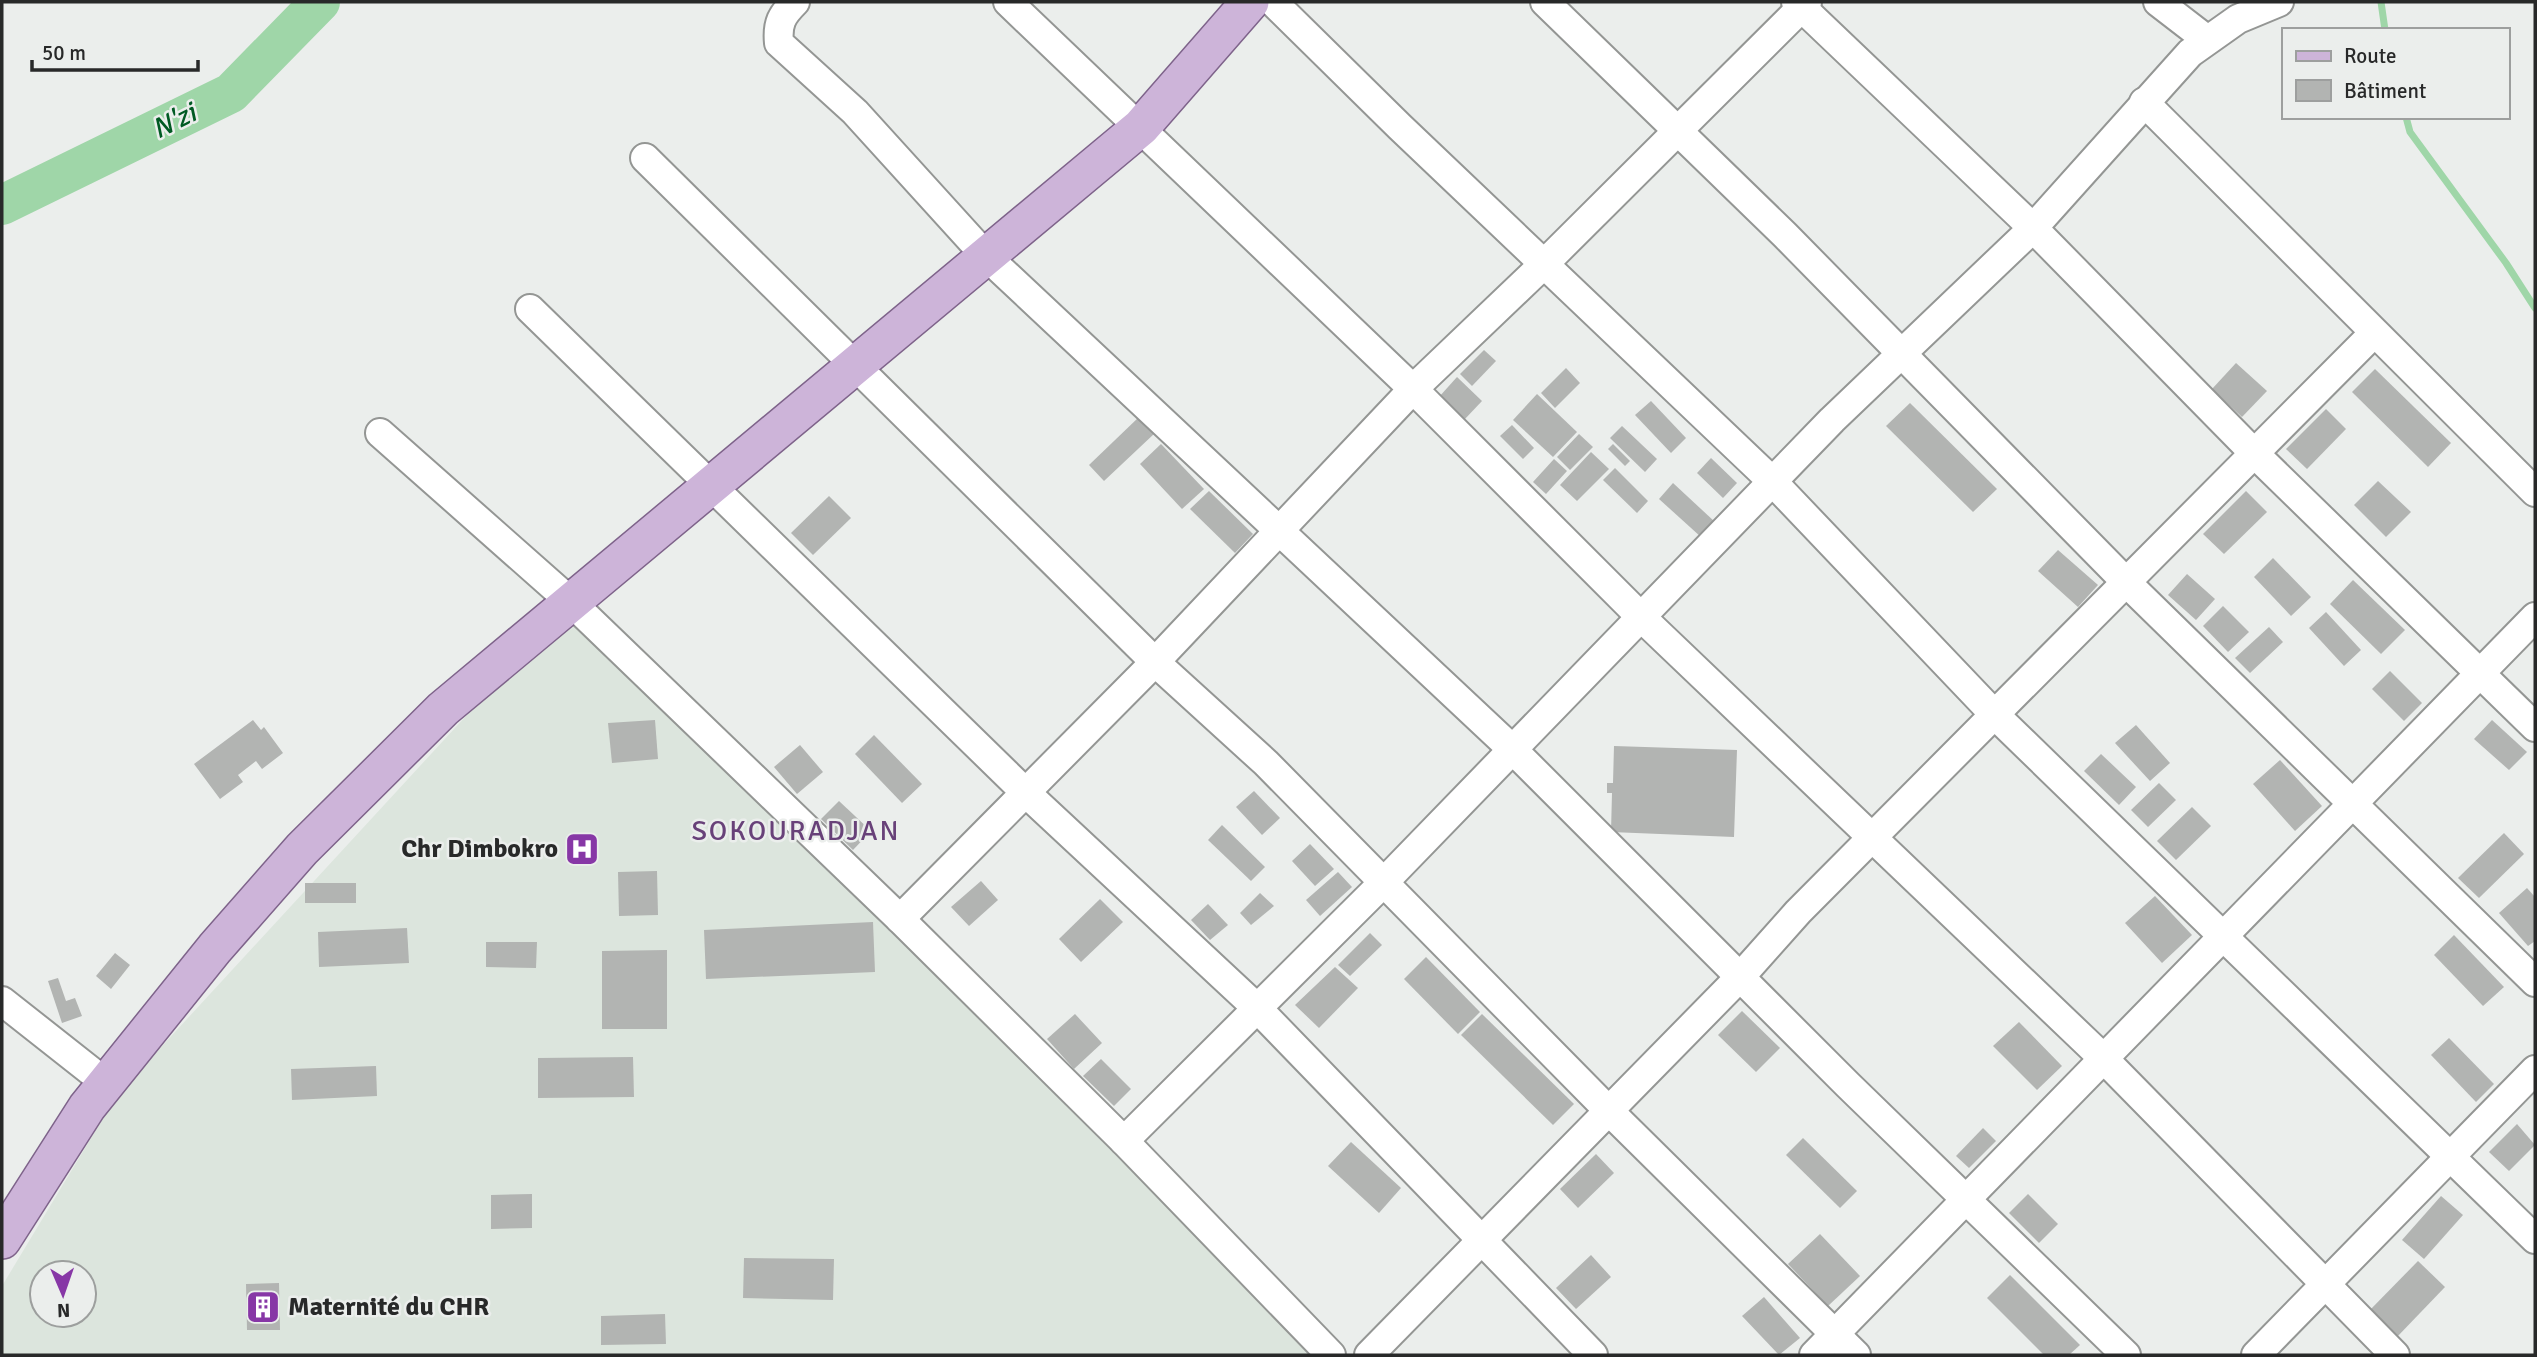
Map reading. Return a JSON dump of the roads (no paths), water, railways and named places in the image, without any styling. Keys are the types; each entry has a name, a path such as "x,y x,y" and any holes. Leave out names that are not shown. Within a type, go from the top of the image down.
{"main road":[{"path":"2,1240 57,1150 106,1083 215,948 302,849 443,709 984,254 1141,127 1250,2"}],"street":[{"path":"795,2 781,16 779,43 855,112 984,254 1512,749 2126,1355"},
{"path":"1009,2 1413,389 1640,616 2102,1058 2395,1355"},
{"path":"1273,2 1400,127 1772,481 1994,714 2535,1238"},
{"path":"1545,2 1678,129 2128,584 2535,982"},
{"path":"2158,2 2206,39"},
{"path":"1124,1141 1384,883 1772,481 2033,228 2144,102 2206,39 2238,19 2279,2"},
{"path":"900,919 1024,791 1155,662 1413,389 1545,263 1802,4 2033,228 2255,454 2535,727"},
{"path":"2144,102 2535,492"},
{"path":"645,158 1155,662 1266,763 1608,1110 1856,1355"},
{"path":"530,309 708,486 1024,791 1258,1009 1480,1242 1593,1355"},
{"path":"1369,1355 1741,976 1798,912 1994,714 2128,584 2374,333"},
{"path":"380,433 571,602 900,919 1124,1141 1331,1355"},
{"path":"1814,1355 2535,617"},
{"path":"2,1001 106,1083"},
{"path":"2256,1355 2535,1070"}],"waterway":[{"name":"N'zi","path":"2,205 231,93 320,2"},
{"path":"2381,2 2385,28"},
{"path":"2407,119 2410,132 2506,263 2535,308"}],"place":[{"name":"Chr Dimbokro","path":"582,849"},
{"name":"Maternité du CHR","path":"263,1307"}],"district":[{"name":"SOKOURADJAN","path":"796,831"}]}
